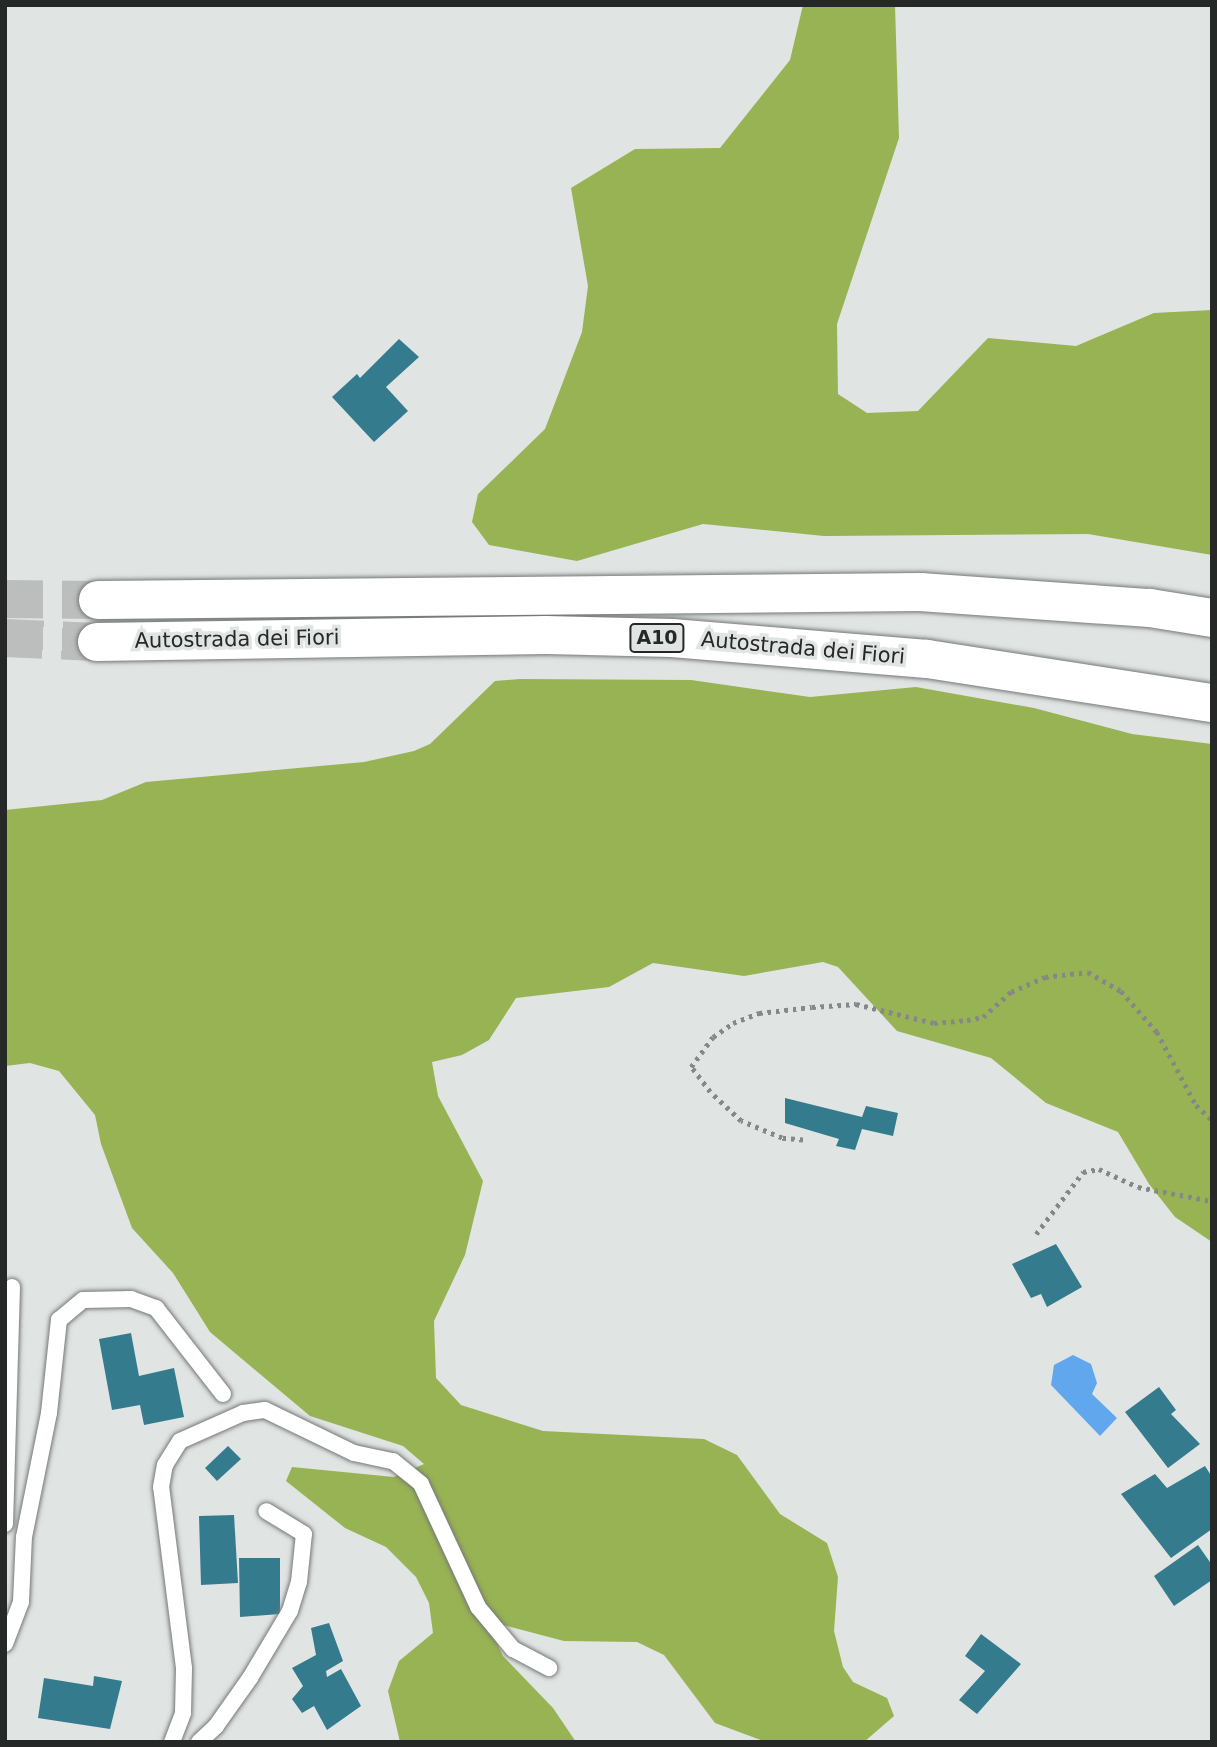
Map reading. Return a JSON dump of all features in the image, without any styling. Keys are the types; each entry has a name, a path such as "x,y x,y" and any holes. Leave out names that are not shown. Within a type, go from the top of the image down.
{"highway":[{"name":"Autostrada dei Fiori","path":"98,600 920,592 1150,608 1212,618"},
{"name":"Autostrada dei Fiori","path":"97,642 545,635 672,638 927,659 1212,703"}],"lane":[{"path":"5,1524 12,1287"},
{"path":"5,1644 21,1602 24,1537 49,1413 59,1320 83,1300 131,1299 156,1308 223,1394"},
{"path":"172,1742 183,1713 184,1668 161,1487 165,1465 180,1441 243,1413 265,1410 355,1452 393,1461 421,1484 478,1607 513,1648 550,1668"},
{"path":"199,1742 216,1726 250,1678 290,1611 299,1582 304,1534 266,1511"}],"path":[{"path":"803,1140 782,1138 741,1121 710,1092 691,1067 713,1037 733,1023 759,1013 856,1004 934,1023 967,1020 983,1017 1012,992 1045,977 1088,972 1121,991 1157,1032 1196,1105 1212,1120"},
{"path":"1037,1234 1083,1172 1099,1169 1138,1187 1212,1201"}],"green space":[{"path":"803,5 895,5 899,138 837,324 838,394 867,413 918,411 988,338 1076,346 1154,313 1212,310 1212,555 1088,534 824,536 703,524 577,561 489,545 472,522 478,494 545,429 582,332 588,286 571,188 635,149 720,148 790,60"},
{"path":"691,680 810,697 916,687 1034,708 1132,734 1212,744 1212,1242 1175,1217 1149,1184 1118,1132 1046,1103 991,1058 897,1031 838,967 823,962 744,976 653,963 609,987 516,998 489,1040 462,1055 432,1062 438,1096 483,1181 465,1255 434,1321 436,1378 461,1405 543,1431 704,1439 737,1455 780,1514 827,1543 838,1577 834,1631 843,1667 853,1682 887,1698 894,1716 864,1742 766,1742 715,1723 664,1655 637,1642 564,1641 503,1625 495,1639 503,1656 553,1708 576,1742 400,1742 388,1691 399,1661 433,1633 429,1603 416,1577 386,1547 345,1528 286,1481 292,1467 394,1477 424,1464 403,1446 310,1416 210,1332 173,1273 132,1228 101,1144 95,1115 59,1071 30,1063 5,1066 5,810 102,800 146,782 364,762 414,751 430,744 495,681"}],"water":[{"path":"1073,1355 1091,1364 1097,1383 1092,1394 1117,1418 1100,1436 1051,1385 1054,1365"}],"building":[{"path":"399,339 419,357 386,387 408,411 374,442 332,397 357,374 360,378"},
{"path":"785,1098 862,1117 866,1106 898,1113 893,1136 862,1129 855,1150 836,1146 839,1139 785,1123"},
{"path":"1056,1244 1082,1287 1047,1307 1041,1294 1031,1298 1012,1264"},
{"path":"131,1333 139,1376 174,1368 184,1417 144,1425 140,1405 112,1410 99,1339"},
{"path":"1159,1387 1176,1410 1171,1414 1200,1444 1168,1468 1125,1412"},
{"path":"228,1446 241,1459 217,1481 205,1468"},
{"path":"1205,1466 1212,1477 1212,1529 1171,1558 1121,1494 1155,1474 1167,1488"},
{"path":"234,1515 238,1583 201,1585 199,1516"},
{"path":"1198,1545 1212,1565 1212,1580 1174,1606 1154,1576"},
{"path":"239,1558 280,1558 280,1614 240,1617"},
{"path":"329,1623 343,1661 326,1671 327,1677 341,1669 361,1706 327,1730 314,1706 302,1713 292,1699 303,1686 292,1668 316,1655 311,1628"},
{"path":"981,1634 1021,1664 977,1714 959,1700 985,1671 965,1656"},
{"path":"94,1676 122,1681 110,1729 38,1718 44,1678 93,1686"}],"tunnel":[{"path":"5,599 98,600"},
{"path":"5,638 97,642"}]}
